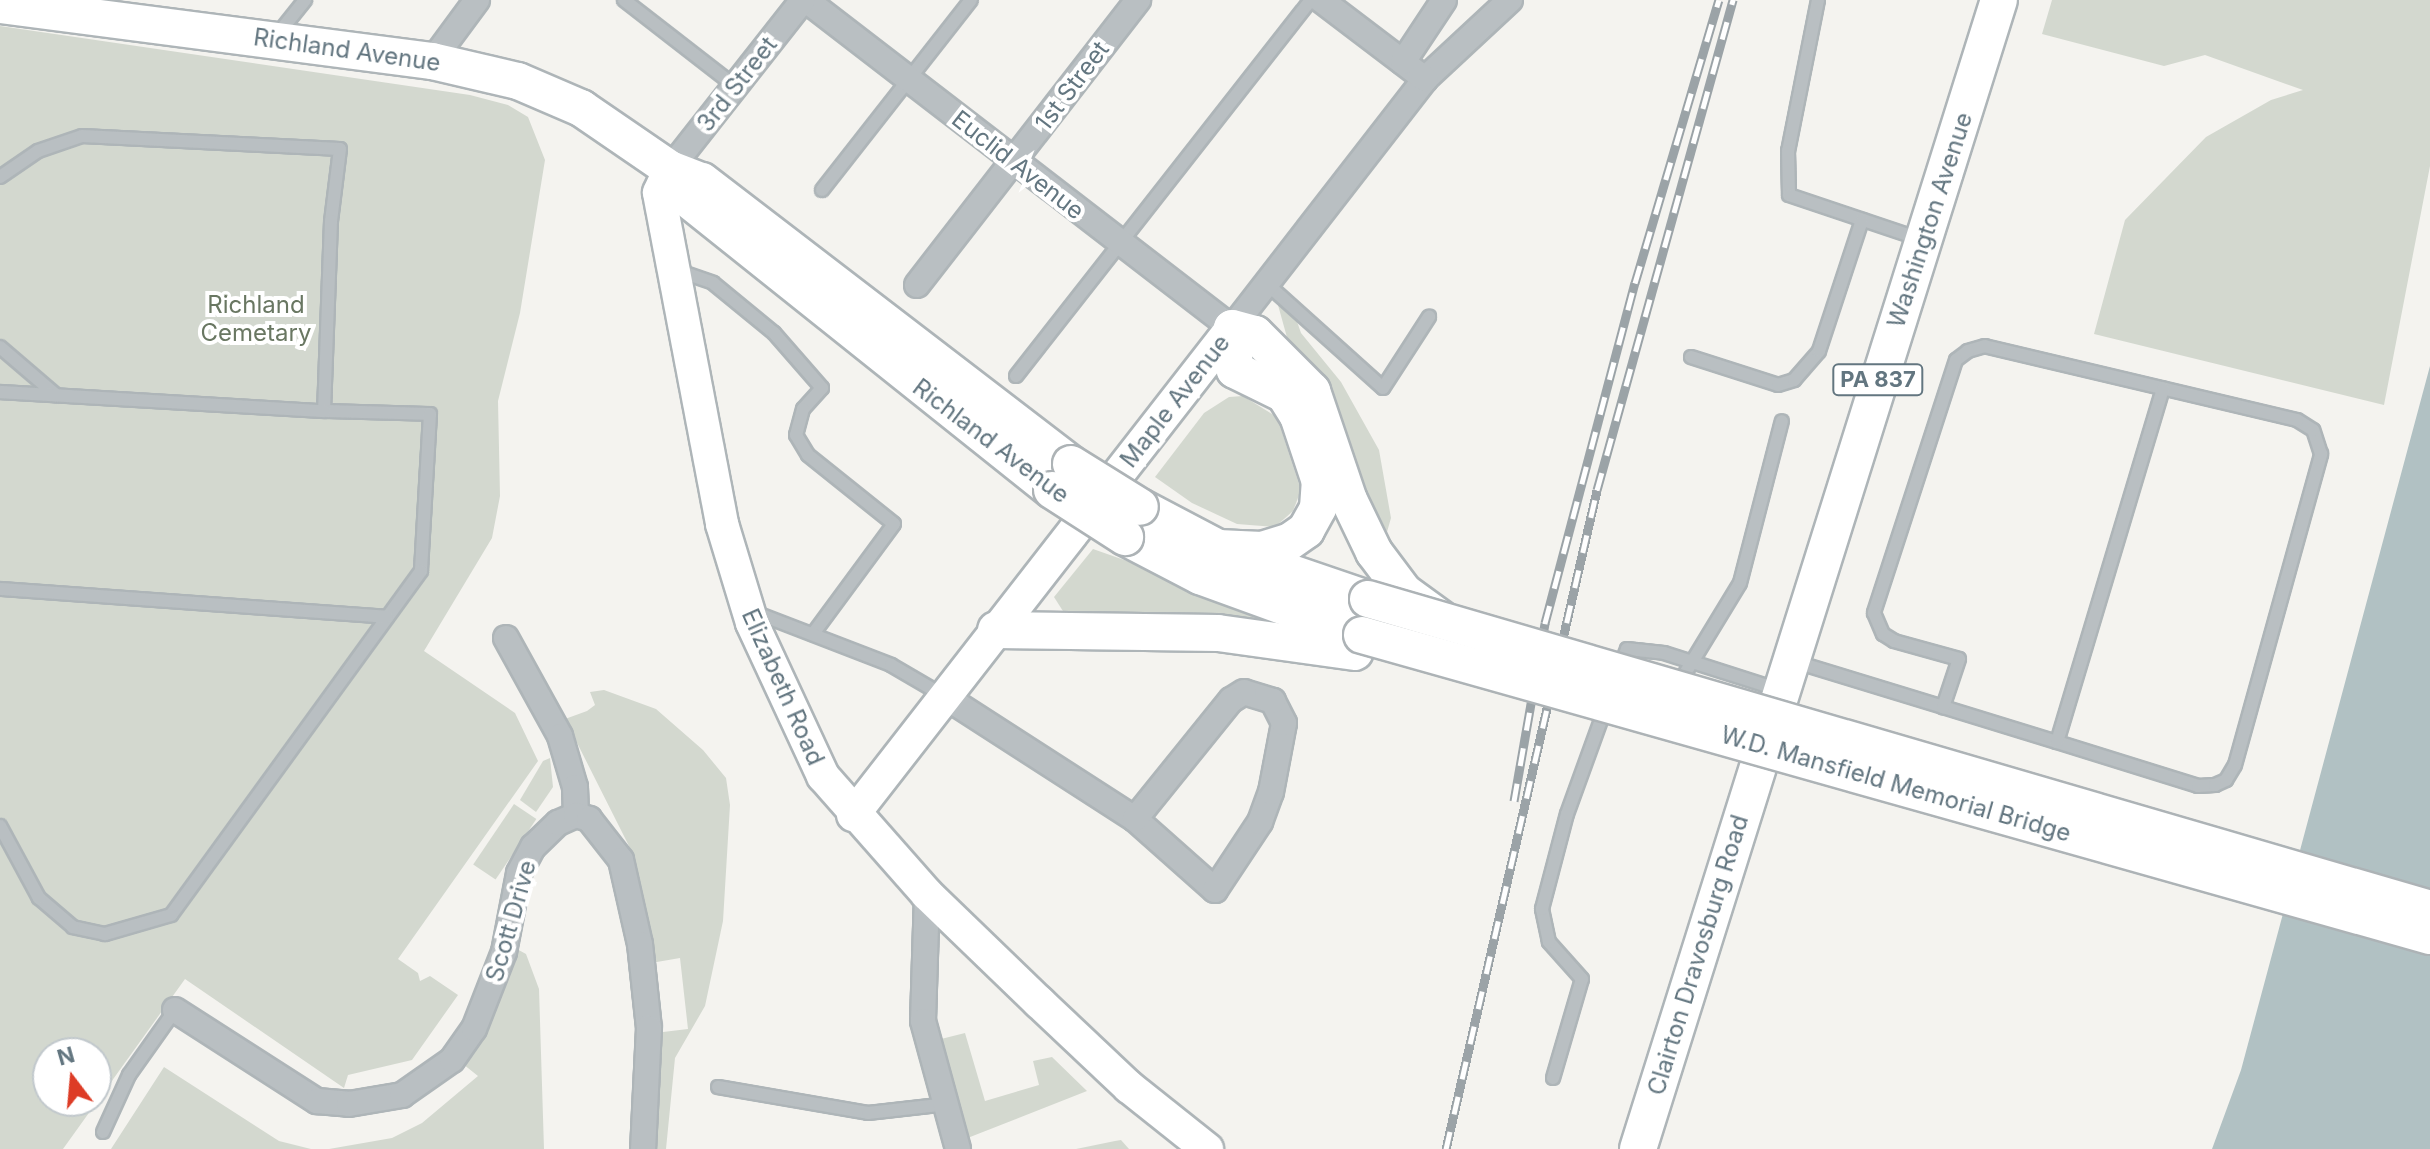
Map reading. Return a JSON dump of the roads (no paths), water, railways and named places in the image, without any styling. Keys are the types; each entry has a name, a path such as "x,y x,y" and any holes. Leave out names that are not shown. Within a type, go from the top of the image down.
{"main road":[{"name":"Washington Avenue","path":"1768,748 1784,675 1999,0"},
{"name":"Richland Avenue","path":"0,5 432,61 518,81 581,108 670,169 702,181 1061,477 1133,522 1200,576 1359,643"},
{"name":"Elizabeth Road","path":"670,169 659,193 722,524 747,610 794,723 823,776 853,815 927,894 1129,1087 1207,1149"},
{"path":"1218,548 1262,550 1289,542 1306,530 1318,508 1320,482 1298,416 1284,394 1235,370 1232,328 1255,334 1312,391 1349,500 1374,552 1404,592 1449,625"},
{"name":"Maple Avenue","path":"853,815 1232,328"},
{"name":"Richland Avenue","path":"1133,522 1368,599"},
{"name":"W.D. Mansfield Memorial Bridge","path":"1368,599 2430,909"},
{"path":"996,630 1218,633 1359,643"},
{"name":"W.D. Mansfield Memorial Bridge","path":"1359,643 1600,721 1768,748 2430,936"},
{"name":"Clairton Dravosburg Road","path":"1638,1149 1768,748"}],"street":[{"path":"432,61 477,0"},
{"name":"3rd Street","path":"670,169 804,0"},
{"name":"Euclid Avenue","path":"804,0 1232,328"},
{"name":"1st Street","path":"917,285 1138,0"},
{"path":"1321,0 1425,79"},
{"path":"1403,62 1444,0"},
{"name":"Maple Avenue","path":"1232,328 1425,79 1510,0"},
{"path":"506,638 560,736 575,787 576,815 589,819 621,860 640,944 649,1028 643,1149"},
{"path":"944,696 1135,819 1215,890 1260,822 1271,792 1284,723 1273,701 1244,692 1231,700 1135,819"},
{"name":"Scott Drive","path":"175,1010 317,1101 349,1104 402,1095 452,1060 474,1029 504,952 519,873 533,847 558,823 576,815"},
{"path":"927,894 923,1021 958,1149"}],"lane":[{"path":"273,39 305,0"},
{"path":"624,0 735,86"},
{"path":"822,190 971,0"},
{"path":"1016,376 1122,245 1311,0"},
{"path":"1818,0 1788,151 1789,195 1923,240"},
{"path":"0,177 26,157 82,136 340,149 331,221 324,411"},
{"path":"1691,357 1778,385 1794,380 1819,351 1862,220"},
{"path":"676,270 713,283 774,333 822,388 803,409 796,435 808,455 894,524 813,634"},
{"path":"1266,283 1383,388 1429,317"},
{"path":"1553,1078 1582,979 1549,942 1542,909 1567,814 1627,649 1690,662 1784,675 1943,707 2198,786 2226,780 2235,765 2321,454 2319,439 2297,420 1985,346 1956,360 1874,613 1883,634 1894,641 1959,659 1943,707"},
{"path":"0,347 56,395"},
{"path":"2057,742 2163,389"},
{"path":"0,392 324,411 430,414 421,571 171,915 113,933 73,927 39,898 0,826"},
{"path":"1768,748 1681,709 1679,681 1740,583 1782,421"},
{"path":"0,589 387,617"},
{"path":"747,610 891,665 944,696"},
{"path":"103,1132 135,1064 175,1010"},
{"path":"718,1087 868,1113 947,1104"}],"railway":[{"path":"1514,801 1545,623 1635,283 1719,0"},
{"path":"1446,1149 1597,490 1733,0"}],"park label":[{"name":"Richland Cemetary","path":"256,319"}]}
